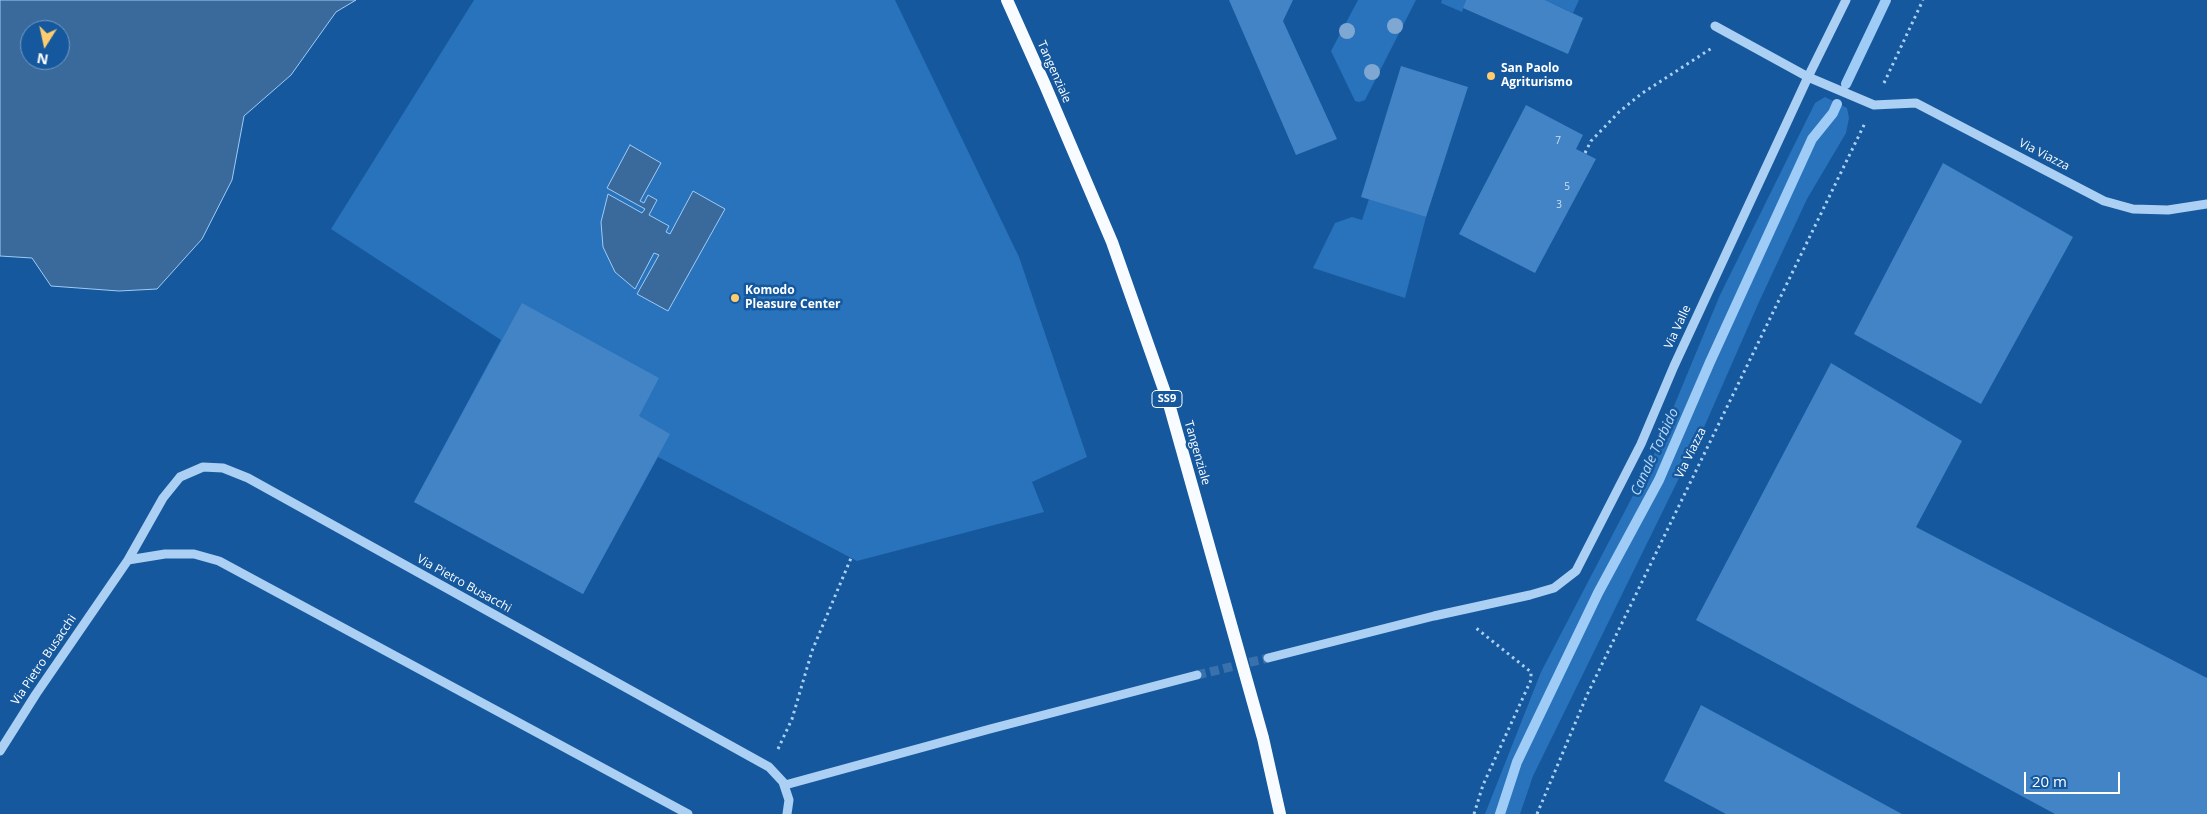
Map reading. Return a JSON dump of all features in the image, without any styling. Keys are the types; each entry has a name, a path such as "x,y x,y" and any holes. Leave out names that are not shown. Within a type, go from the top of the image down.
{"main road":[{"name":"Tangenziale","path":"1007,0 1046,85 1112,242 1169,404 1263,738 1280,814"}],"street":[{"name":"Via Valle","path":"1268,658 1554,588 1576,570 1641,444 1674,366 1808,77 1846,0"},
{"name":"Via Viazza","path":"1716,26 1808,77 1874,105 1916,103 2104,200 2133,209 2150,210 2168,210 2207,204"},
{"name":"Via Pietro Busacchi","path":"0,750 128,560 163,498 180,477 204,467 223,468 248,478 770,767 784,785 789,800 787,814"},
{"path":"128,560 164,554 194,554 219,561 688,814"},
{"path":"784,785 1197,675"}],"path":[{"name":"Via Viazza","path":"1536,814 1587,695 1874,105 1923,0"},
{"path":"1585,153 1591,142 1618,112 1648,89 1714,47"},
{"path":"770,767 792,719 812,651 850,558"},
{"path":"1460,612 1482,634 1531,672 1528,689 1521,697 1482,785 1474,814"}],"shaded area":[{"path":"0,0 356,0 336,12 291,75 244,116 232,180 202,239 157,289 119,291 51,286 32,258 0,256"},
{"name":"Komodo Pleasure Center","path":"474,0 895,0 1019,257 1087,457 1032,482 1044,512 857,561 658,457 583,594 414,502 501,340 331,229"},
{"path":"1358,0 1416,0 1365,100 1359,102 1355,101 1331,51"},
{"path":"1442,0 1466,0 1462,12 1441,3"},
{"path":"1545,0 1579,0 1573,13"},
{"path":"1825,97 1847,108 1849,118 1846,133 1807,199 1705,425 1533,776 1520,814 1485,814 1541,672 1652,459 1720,295 1815,103"},
{"path":"630,145 661,163 640,201 644,203 648,195 657,200 649,215 669,226 666,232 670,234 693,191 725,209 668,311 637,294 659,255 654,253 635,289 615,272 603,247 601,222 608,194 642,213 645,209 607,188"},
{"path":"1369,199 1426,217 1405,298 1313,268 1335,223 1352,217 1362,220"}],"building":[{"path":"1229,0 1293,0 1283,21 1337,139 1296,155"},
{"path":"1466,0 1545,0 1583,18 1568,54 1463,8"},
{"path":"1401,66 1468,87 1426,217 1361,197"},
{"path":"1526,105 1583,135 1576,149 1596,159 1535,273 1459,234"},
{"path":"1943,163 2073,237 1981,404 1854,334"},
{"path":"522,303 659,378 639,416 670,434 583,594 414,502"},
{"path":"1831,363 1962,441 1916,527 2207,678 2207,814 2055,814 1696,620"},
{"path":"1701,705 1902,814 1726,814 1664,781"}],"waterway":[{"name":"Canale Torbido","path":"1846,84 1886,0"},
{"name":"Canale Torbido","path":"1500,814 1517,762 1598,593 1659,480 1710,362 1812,139 1833,113 1837,104"}],"tunnel":[{"path":"1197,675 1268,658"}],"place":[{"name":"San Paolo Agriturismo","path":"1491,76"},
{"name":"Komodo Pleasure Center","path":"735,298"}]}
